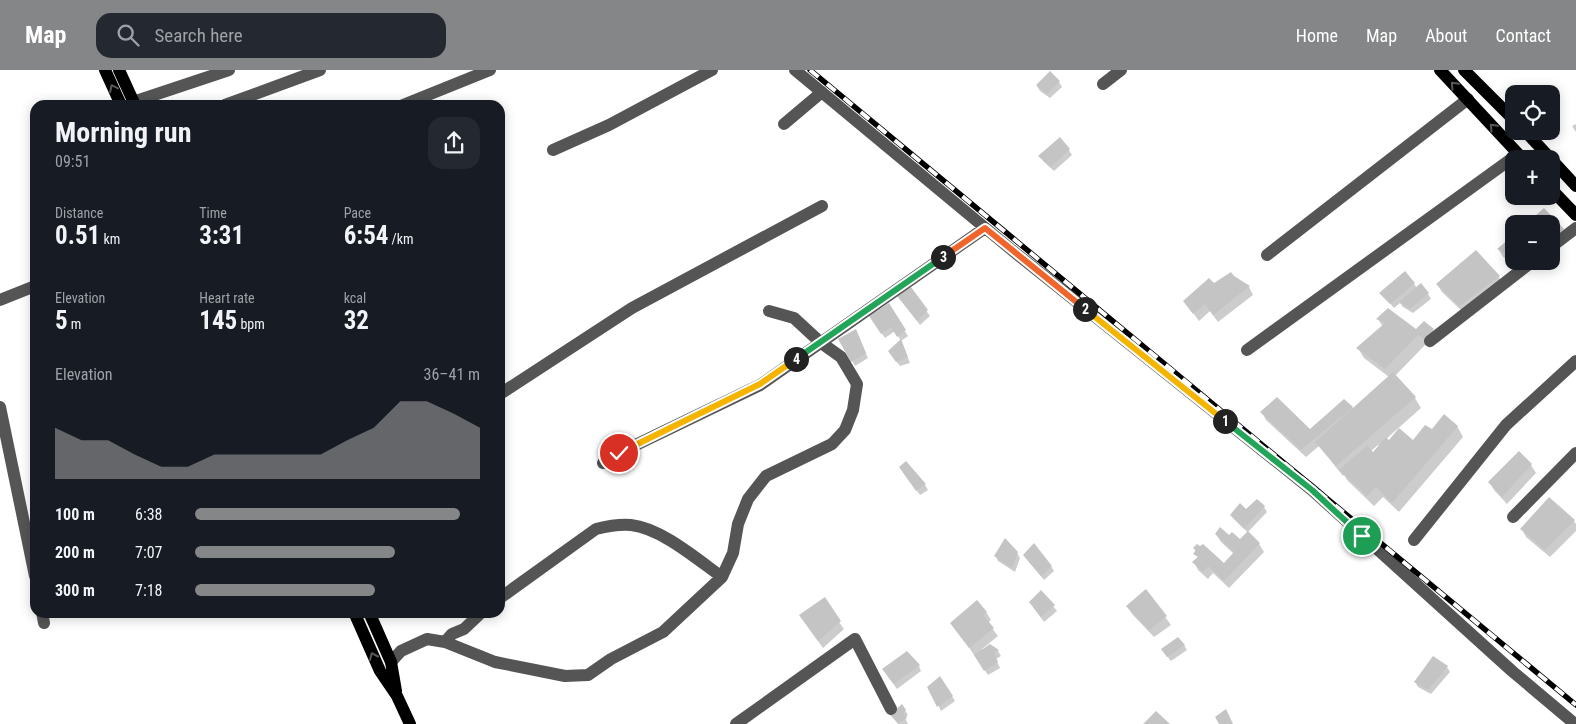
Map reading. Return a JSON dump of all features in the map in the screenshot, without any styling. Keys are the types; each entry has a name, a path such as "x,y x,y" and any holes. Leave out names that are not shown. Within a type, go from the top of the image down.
{"main road":[{"path":"104,70 127,100"},
{"path":"119,70 129,100"},
{"path":"1440,70 1514,150"},
{"path":"1464,70 1505,111"},
{"path":"1533,140 1543,150"},
{"path":"1560,169 1576,186"},
{"path":"1560,198 1576,215"},
{"path":"357,618 380,671 397,696 410,724"},
{"path":"372,618 391,662 397,696"}],"street":[{"path":"142,100 229,70"},
{"path":"239,100 320,70"},
{"path":"415,100 490,70"},
{"path":"553,150 609,125 712,70"},
{"path":"795,70 985,228 1312,490 1512,672 1574,724"},
{"path":"1103,84 1121,70"},
{"path":"784,124 822,92"},
{"path":"1267,255 1468,100"},
{"path":"1247,350 1505,167"},
{"path":"505,391 632,308 822,206"},
{"path":"603,463 619,453 760,384 985,228"},
{"path":"1560,240 1576,228"},
{"path":"1430,341 1521,270"},
{"path":"0,300 30,288"},
{"path":"391,662 401,651 427,639 445,642 495,662 565,676 588,675 611,659 663,632 722,577 733,553 738,524 748,499 766,476 832,444 846,430 853,410 857,384 841,357 820,342 794,318 769,311"},
{"path":"1414,540 1506,425 1576,361"},
{"path":"0,407 30,552"},
{"path":"1513,517 1576,453"},
{"path":"505,594 596,530 613,525 633,525 667,538 722,577"},
{"path":"445,642 452,634 464,629 476,618"},
{"path":"736,724 855,639 891,709"}],"building":[{"path":"1050,71 1060,81 1047,94 1036,85"},
{"path":"1060,137 1070,149 1051,167 1038,156"},
{"path":"1544,208 1551,215 1536,215"},
{"path":"1505,242 1505,253 1497,249"},
{"path":"1476,250 1500,276 1459,306 1436,284"},
{"path":"1405,271 1415,283 1390,304 1379,293"},
{"path":"1231,272 1250,286 1213,315 1205,304 1193,314 1183,301 1209,278 1214,283"},
{"path":"1421,283 1429,293 1410,309 1399,302"},
{"path":"911,287 928,310 917,321 897,296"},
{"path":"889,303 906,330 897,337 891,327 881,334 869,316"},
{"path":"1388,308 1416,329 1424,321 1434,329 1424,338 1418,335 1385,369 1356,348 1385,323 1376,319"},
{"path":"856,329 866,353 851,362 838,339"},
{"path":"901,339 908,357 896,362 888,351"},
{"path":"1393,372 1416,397 1336,466 1315,442"},
{"path":"1277,397 1310,429 1344,399 1353,407 1301,450 1260,412"},
{"path":"1444,414 1458,426 1392,503 1376,487 1367,496 1339,470 1367,446 1373,452 1386,437 1389,440 1399,428 1413,440 1425,425 1432,429"},
{"path":"1519,451 1532,464 1502,497 1488,482"},
{"path":"906,461 926,484 916,491 899,467"},
{"path":"1549,497 1575,520 1545,550 1520,529"},
{"path":"1257,499 1265,506 1244,529 1230,515 1240,503 1246,509"},
{"path":"1220,527 1229,535 1232,532 1240,539 1248,531 1260,543 1224,581 1208,566 1203,572 1192,562 1198,557 1193,554 1196,550 1193,548 1197,544 1200,546 1203,544 1224,563 1234,552 1215,534"},
{"path":"1005,538 1018,552 1012,568 994,556"},
{"path":"1034,543 1052,566 1041,576 1023,555"},
{"path":"1146,589 1167,616 1149,630 1126,606"},
{"path":"1041,590 1055,605 1041,617 1029,602"},
{"path":"825,597 841,621 818,641 799,615"},
{"path":"977,600 987,612 983,615 994,628 969,648 950,623"},
{"path":"1178,637 1185,645 1167,657 1161,649"},
{"path":"990,644 999,650 994,653 998,662 984,671 974,655"},
{"path":"907,651 920,665 894,684 882,669"},
{"path":"1433,656 1448,666 1428,690 1414,682"},
{"path":"940,676 953,696 937,707 927,687"},
{"path":"902,704 906,710 903,713 907,718 898,723 890,715"},
{"path":"1226,709 1233,724 1219,724 1215,717"},
{"path":"1156,711 1170,724 1143,724"}],"railway":[{"path":"810,70 1576,705"}],"route":[{"path":"619,453 760,384 985,228 1312,490 1362,536"}]}
